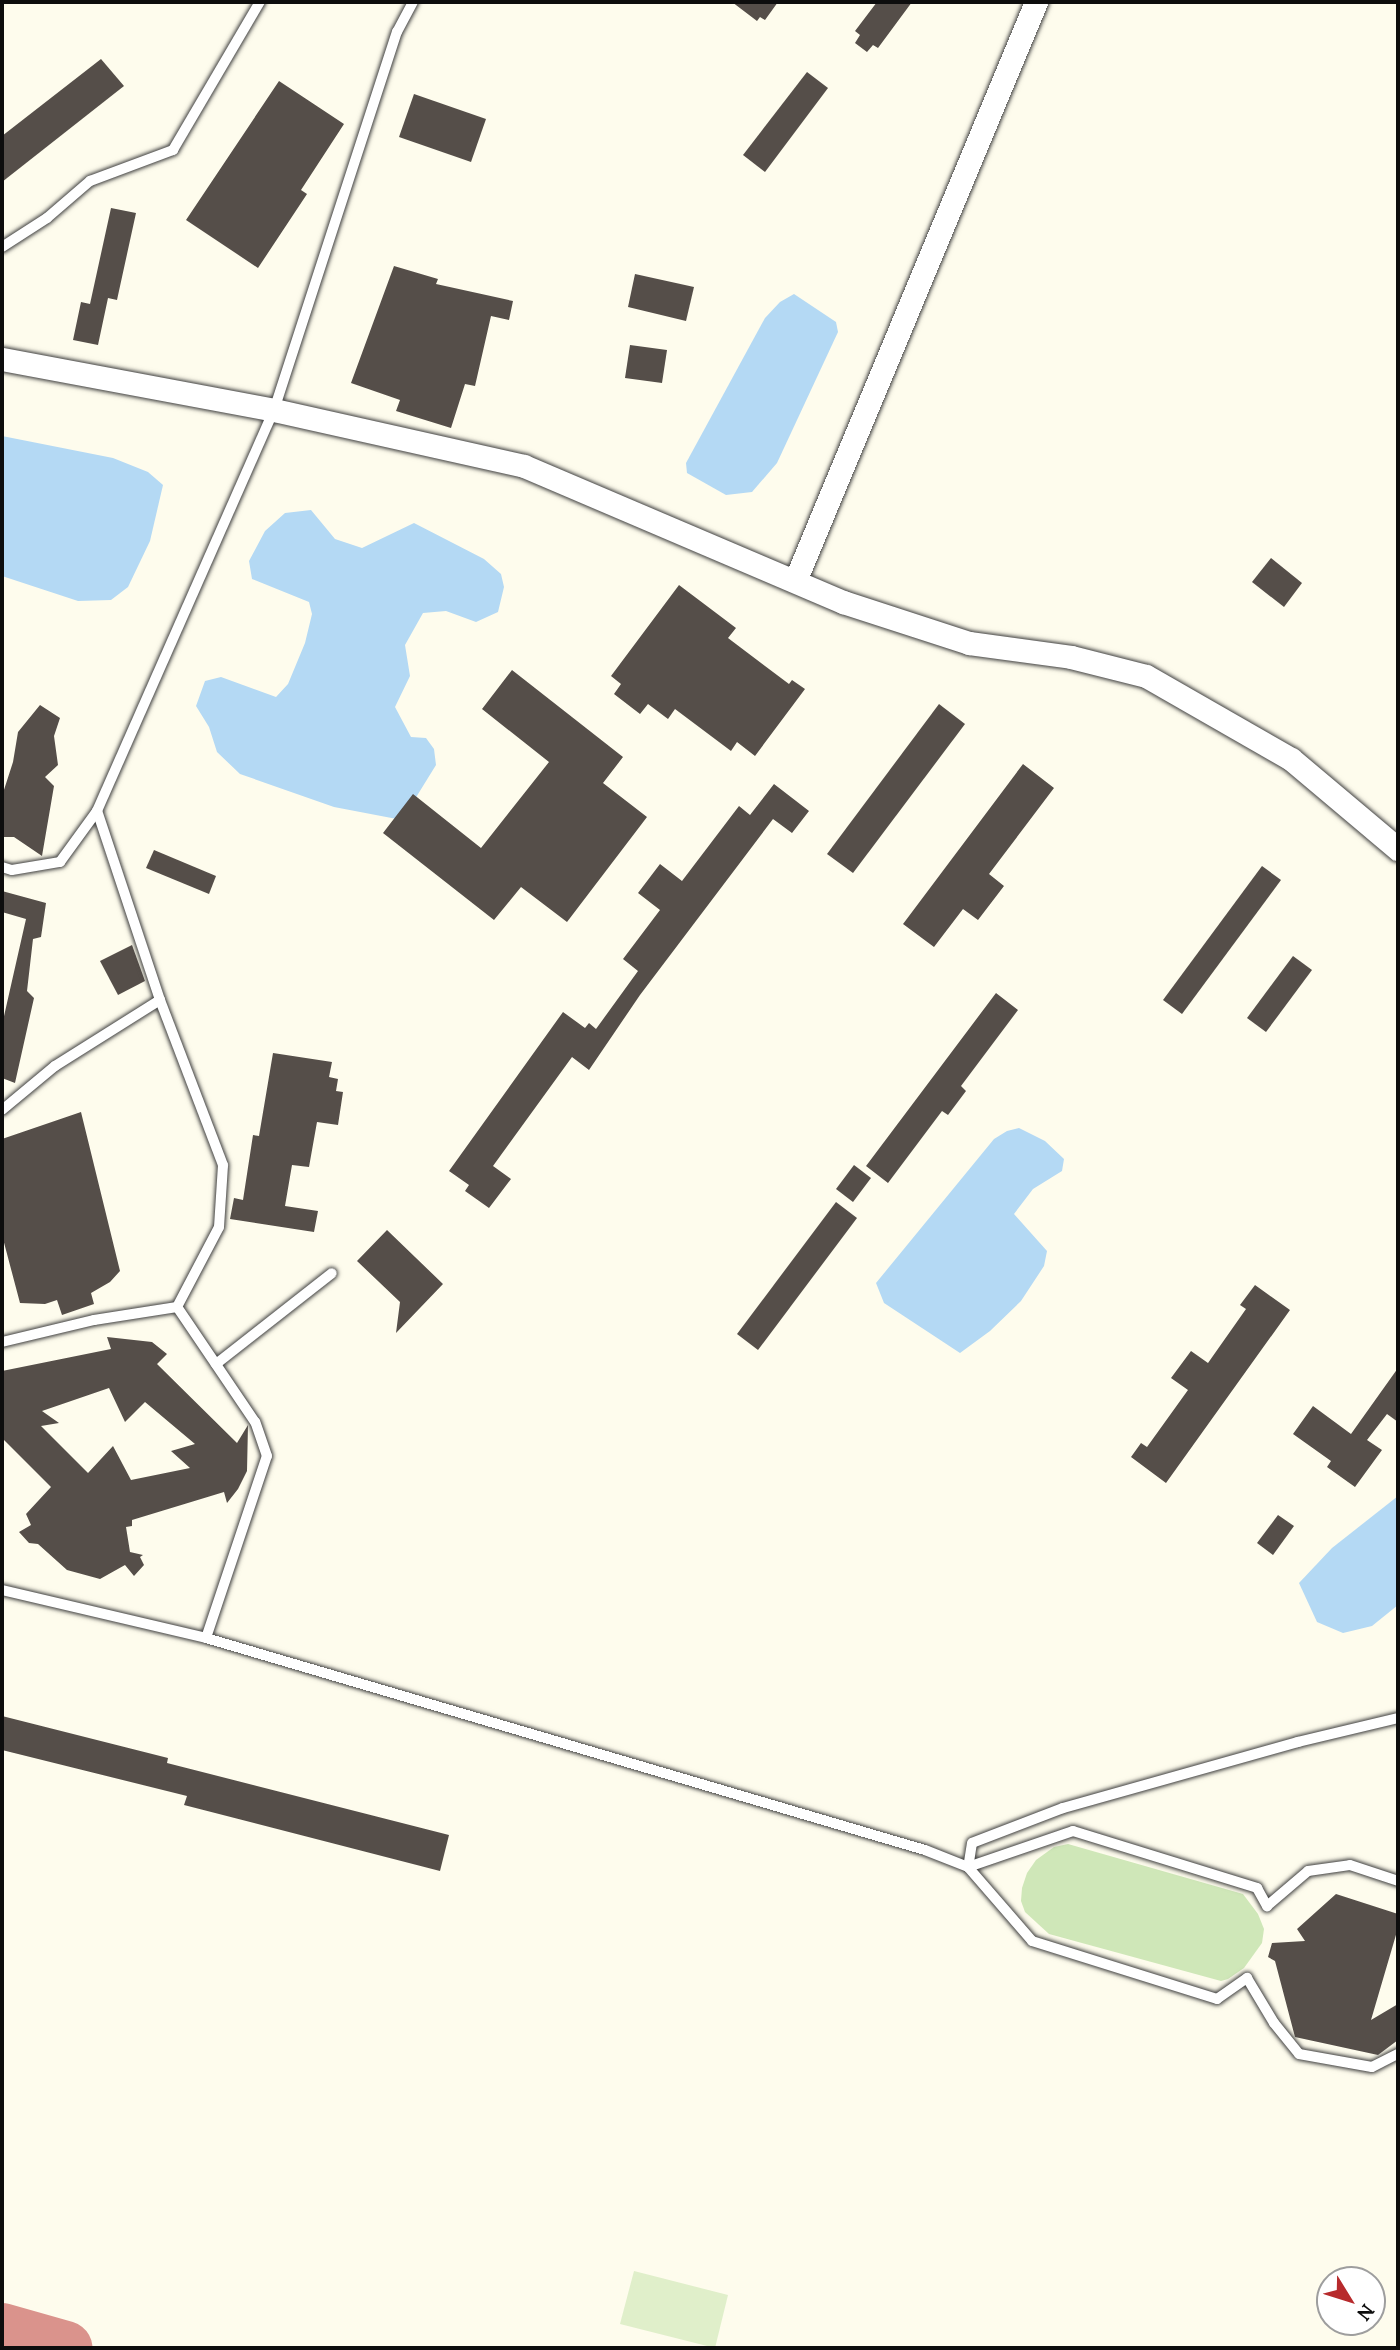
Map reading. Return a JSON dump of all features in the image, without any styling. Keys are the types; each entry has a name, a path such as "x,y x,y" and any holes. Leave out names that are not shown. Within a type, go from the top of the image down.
{"street":[{"path":"794,581 1036,2"},
{"path":"2,359 274,410 524,466 842,602 969,643 1071,657 1146,676 1291,759 1398,849"}],"lane":[{"path":"2,247 47,218 90,181 173,150 260,2"},
{"path":"2,867 12,870 61,862 97,811 274,410 397,32 413,2"},
{"path":"97,811 160,1000 223,1165 219,1227 177,1307"},
{"path":"2,1110 55,1066 160,1000"},
{"path":"216,1364 332,1273"},
{"path":"2,1342 94,1320 177,1307"},
{"path":"177,1307 255,1422 267,1456 206,1637"},
{"path":"2,1590 206,1637 911,1846 968,1867 1032,1941 1217,1999 1247,1978 1274,2023 1299,2054 1371,2067 1398,2054"},
{"path":"968,1867 972,1843 1063,1808 1298,1742 1398,1718"},
{"path":"968,1867 1073,1831 1257,1888 1267,1906 1308,1871 1350,1865 1398,1881"}],"green space":[{"path":"1068,1844 1243,1894 1258,1914 1264,1929 1262,1943 1244,1968 1221,1981 1049,1934 1025,1912 1021,1901 1022,1888 1027,1873 1036,1860 1054,1847"},
{"path":"634,2271 728,2295 715,2348 620,2324"}],"water":[{"path":"794,294 836,322 838,332 777,463 752,492 726,495 687,473 686,463 765,318 780,302"},
{"path":"2,436 113,458 148,472 163,485 150,541 128,587 111,600 78,601 2,576"},
{"path":"311,510 335,539 362,548 414,523 484,559 501,574 504,587 498,612 476,622 446,611 423,613 405,645 410,676 395,707 411,737 426,738 434,749 436,765 402,820 334,807 240,774 217,752 209,727 196,706 205,681 221,677 276,697 288,684 305,643 312,614 309,602 252,579 249,561 265,531 285,513"},
{"path":"1019,1128 1045,1141 1064,1159 1062,1171 1033,1189 1014,1214 1047,1251 1044,1266 1021,1301 990,1331 960,1353 884,1303 876,1283 994,1139"},
{"path":"1398,1496 1398,1605 1372,1626 1343,1633 1317,1622 1299,1583 1332,1548"}],"building":[{"path":"732,2 778,2 765,20 760,17 757,21"},
{"path":"877,2 912,2 878,48 873,45 867,52 855,43 860,35 855,31"},
{"path":"101,59 124,86 2,182 2,136"},
{"path":"807,72 828,88 765,172 743,155"},
{"path":"279,81 344,124 301,190 307,194 258,268 186,220"},
{"path":"414,94 486,119 471,162 399,137"},
{"path":"111,208 136,213 117,300 108,298 98,345 73,340 81,302 90,304"},
{"path":"394,266 438,279 436,284 513,301 509,320 491,316 475,386 465,384 451,428 396,411 400,400 351,383"},
{"path":"635,274 694,287 686,321 628,307"},
{"path":"630,345 667,350 662,383 625,378"},
{"path":"1271,558 1302,583 1284,607 1252,582"},
{"path":"679,585 736,628 728,638 789,684 792,680 805,689 755,756 737,742 731,751 675,709 668,719 648,704 640,714 614,694 621,684 611,676"},
{"path":"512,670 623,757 603,783 647,817 567,922 521,887 494,920 383,833 413,794 481,848 549,762 482,709"},
{"path":"939,704 965,724 853,873 827,854"},
{"path":"40,705 60,718 54,736 58,765 45,777 54,786 42,856 14,837 2,837 2,796 13,762 18,732"},
{"path":"1023,764 1054,788 989,874 1004,886 978,920 963,909 934,947 903,924"},
{"path":"774,784 809,811 792,833 773,819 640,995 589,1070 572,1057 493,1166 511,1179 489,1208 465,1191 469,1185 449,1171 563,1012 585,1028 589,1023 596,1029 638,971 623,959 660,910 638,893 660,864 682,881 739,806 750,815"},
{"path":"154,850 216,876 209,894 146,868"},
{"path":"1262,866 1281,880 1182,1014 1163,1000"},
{"path":"2,891 46,903 41,937 33,939 27,991 34,998 15,1083 2,1078 2,1025 26,919 2,912"},
{"path":"132,945 145,981 118,995 100,961"},
{"path":"1293,956 1312,970 1266,1032 1247,1018"},
{"path":"996,993 1018,1010 961,1086 966,1091 948,1115 942,1111 888,1183 866,1166"},
{"path":"273,1053 332,1062 329,1077 338,1079 336,1091 343,1092 338,1125 317,1122 309,1167 292,1165 285,1206 318,1211 314,1232 230,1219 234,1198 243,1200 253,1135 259,1136"},
{"path":"81,1112 120,1271 110,1282 91,1293 94,1304 62,1315 57,1300 45,1304 20,1303 2,1235 2,1139"},
{"path":"854,1165 871,1178 853,1202 836,1189"},
{"path":"836,1202 857,1218 758,1350 737,1334"},
{"path":"387,1230 443,1284 396,1333 400,1302 357,1261"},
{"path":"1255,1285 1290,1310 1166,1483 1131,1457 1141,1443 1147,1447 1188,1390 1171,1378 1191,1351 1208,1363 1246,1309 1240,1305"},
{"path":"107,1337 152,1342 167,1354 157,1364 237,1443 248,1425 247,1471 227,1503 224,1492 132,1520 132,1526 126,1527 130,1552 143,1555 140,1557 144,1565 134,1576 125,1565 100,1579 67,1570 38,1544 29,1543 19,1532 31,1525 26,1514 51,1487 2,1438 2,1371 111,1349","holes":["109,1388 125,1422 145,1402 195,1444 171,1451 190,1468 131,1480 113,1446 88,1473 41,1426 59,1423 42,1411"]},
{"path":"1398,1368 1398,1422 1387,1414 1367,1440 1382,1450 1355,1487 1327,1467 1331,1461 1293,1434 1313,1406 1351,1434"},
{"path":"1278,1515 1294,1526 1273,1555 1257,1543"},
{"path":"2,1716 168,1758 167,1763 449,1835 440,1871 184,1805 187,1796 2,1750"},
{"path":"1336,1894 1398,1914 1398,1928 1371,2020 1398,2004 1398,2040 1378,2055 1295,2037 1275,1961 1268,1957 1272,1943 1305,1941 1297,1929"}],"taxiway":[{"path":"2,2330 65,2348"}]}
